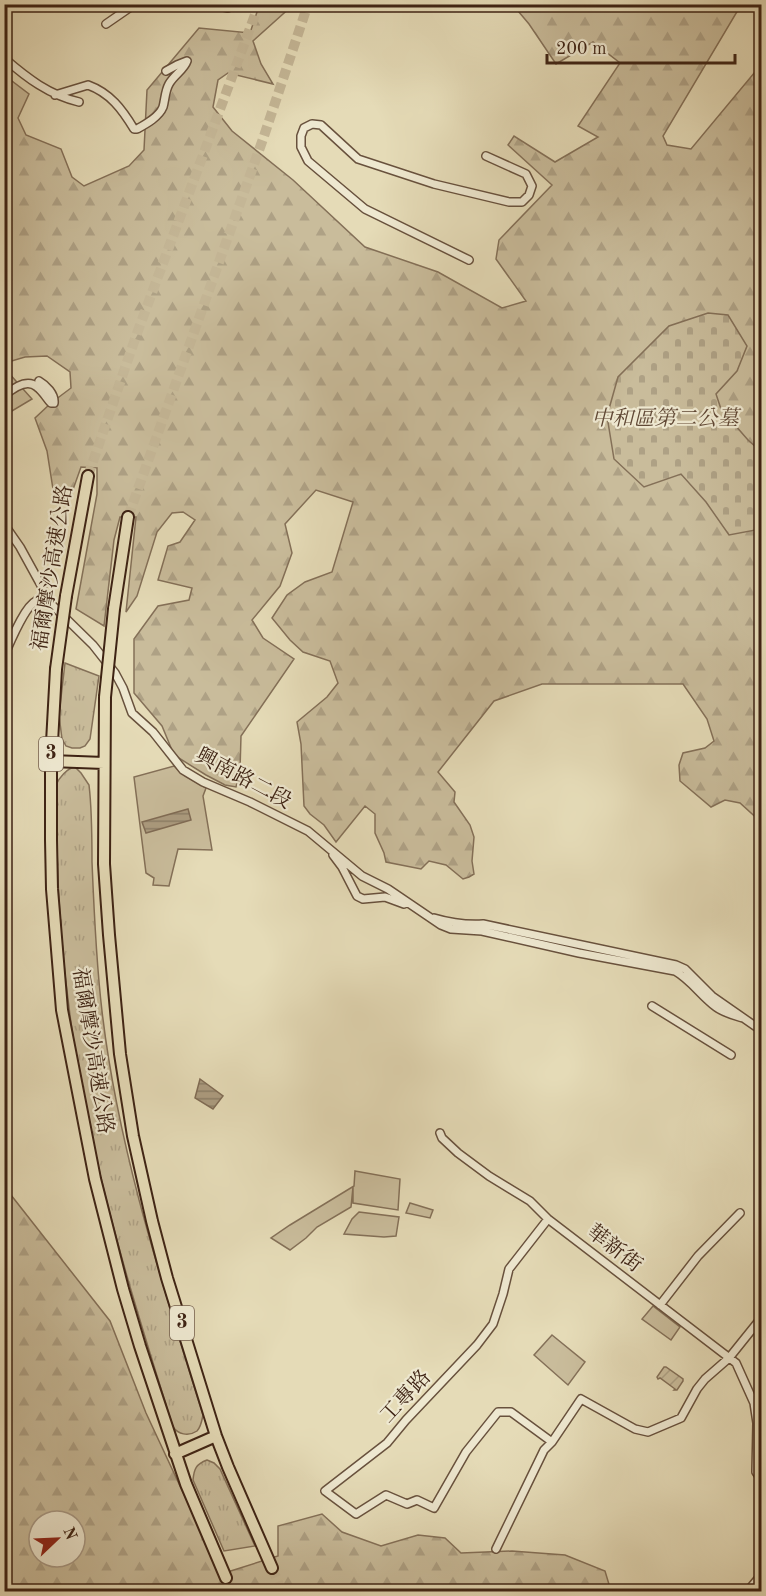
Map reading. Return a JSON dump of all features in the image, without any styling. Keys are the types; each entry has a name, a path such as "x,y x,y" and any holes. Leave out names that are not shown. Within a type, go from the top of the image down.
{"highway":[{"name":"福爾摩沙高速公路","path":"88,476 66,596 56,669 51,760 52,889 62,1010 95,1179 123,1289 175,1455 226,1578"},
{"name":"福爾摩沙高速公路","path":"128,517 114,609 105,697 104,763 104,864 122,1064 133,1136 167,1278 216,1436 272,1568"},
{"path":"51,760 104,763"},
{"path":"175,1455 216,1436"}],"street":[{"path":"106,24 135,4"},
{"path":"210,4 228,8"},
{"path":"4,58 36,84 55,95 79,102"},
{"path":"55,95 88,86 92,87 122,108 134,129 137,129 153,119 162,109 168,85 187,61 166,71"},
{"path":"469,260 365,209 308,161 301,147 301,135 304,128 312,124 321,125 358,159 434,184 508,202 522,202 529,195 532,186 526,174 486,156"},
{"path":"4,396 24,384 32,384 38,387 51,403 54,403 54,396 39,381"},
{"path":"4,524 21,547 42,586 45,598 36,600 31,605 4,656"},
{"name":"興南路二段","path":"45,598 93,645 115,673 132,713 153,732 183,770 203,782 308,831 362,876 388,889 429,917 457,924 483,924 676,965 685,969 712,996 762,1031"},
{"name":"興南路二段","path":"322,842 342,867 357,896 363,899 385,897 418,910"},
{"path":"652,1006 731,1055"},
{"name":"華新街","path":"440,1132 442,1138 458,1153 489,1176 530,1201 548,1219 736,1363 754,1403 756,1472 762,1481"},
{"path":"660,1305 698,1256 740,1213"},
{"name":"工專路","path":"548,1219 509,1269 493,1324 477,1345 387,1443 325,1491 356,1514 386,1495 407,1504 417,1500 434,1508 466,1452 498,1412 511,1412 552,1442"},
{"path":"495,1549 544,1450 581,1399 635,1429 648,1432 681,1418 705,1378 729,1358 762,1317"},
{"path":"747,1592 762,1574"}],"green space":[{"path":"245,5 293,5 253,41 261,64 273,84 228,73 218,80 213,107 232,131 293,180 365,247 438,272 502,308 526,301 496,259 499,240 552,185 508,145 514,136 555,162 598,137 578,126 620,63 593,42 556,64 513,5 741,5 663,136 667,145 691,149 760,66 761,59 761,822 740,803 725,800 711,807 680,781 679,765 683,753 705,748 714,741 707,719 683,684 542,684 494,701 438,772 455,792 454,802 470,825 474,837 472,861 474,874 463,879 446,865 429,861 421,869 386,862 375,833 375,814 365,806 336,842 324,825 304,806 301,744 297,722 327,697 338,683 330,661 303,652 272,618 287,595 305,582 332,572 353,502 316,490 285,524 292,553 280,586 252,620 263,638 294,659 241,736 240,770 236,787 225,785 174,755 162,726 134,693 134,639 158,606 189,600 192,588 158,580 168,546 180,542 195,520 183,512 172,513 157,532 137,596 126,612 136,517 120,517 114,540 104,626 76,609 97,494 97,468 81,467 70,498 53,489 47,451 35,418 71,388 70,372 47,356 25,357 8,362 7,371 32,399 12,411 5,410 4,75 29,94 18,118 26,135 61,149 72,177 84,186 129,166 144,150 147,90 199,28 250,33 258,9"},
{"name":"中和區第二公墓","path":"708,313 728,315 747,346 737,371 716,394 721,409 758,449 761,460 761,529 729,535 706,502 681,474 644,487 614,459 607,416 618,377 669,326"},
{"path":"65,663 99,676 90,739 85,746 80,748 66,746 62,739 59,715"},
{"path":"174,766 185,776 206,788 203,796 212,850 178,849 169,886 153,885 154,878 146,873 134,777"},
{"path":"75,767 89,785 97,955 109,1063 143,1215 203,1415 197,1431 190,1434 180,1433 173,1427 139,1316 98,1167 77,1060 63,955 54,807 57,782 66,771"},
{"path":"355,1171 400,1179 398,1210 353,1203 353,1187 351,1207 317,1227 290,1250 271,1238 354,1186"},
{"path":"4,1183 110,1321 146,1413 221,1574 278,1556 278,1526 322,1514 342,1532 381,1546 418,1535 445,1538 461,1553 512,1551 565,1555 605,1571 611,1591 5,1591"},
{"path":"410,1203 433,1210 430,1218 406,1213"},
{"path":"359,1212 399,1217 396,1236 344,1234 352,1219"},
{"path":"653,1306 680,1327 671,1340 642,1319"},
{"path":"552,1335 585,1362 568,1385 534,1355"},
{"path":"664,1367 683,1379 677,1390 660,1378 658,1379"},
{"path":"207,1460 220,1469 255,1546 224,1551 193,1480 196,1467"}],"shaded area":[{"path":"188,809 191,820 146,833 142,822"},
{"path":"200,1079 223,1096 213,1109 195,1098"}],"tunnel":[{"path":"88,476 136,336 259,4"},
{"path":"128,517 263,139 308,4"},
{"path":"272,1568 282,1592"},
{"path":"226,1578 232,1592"}]}
